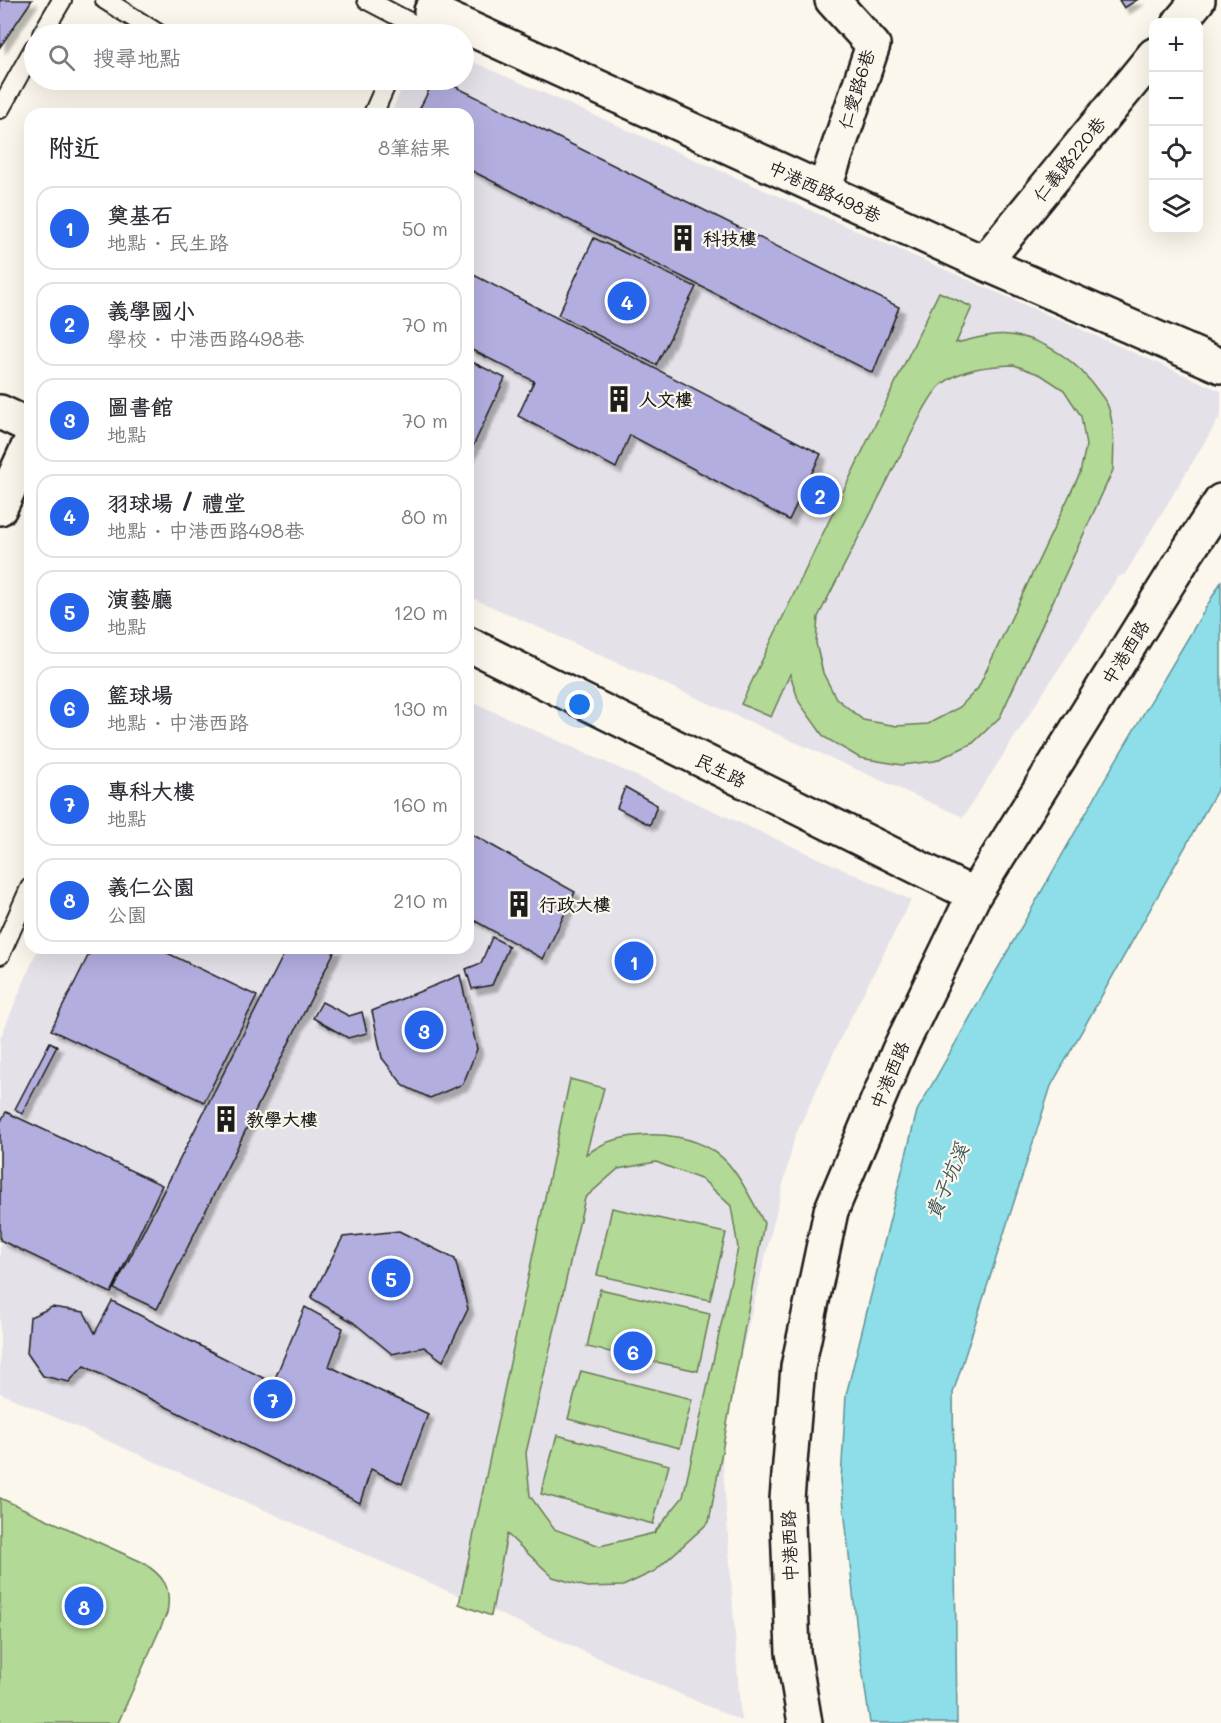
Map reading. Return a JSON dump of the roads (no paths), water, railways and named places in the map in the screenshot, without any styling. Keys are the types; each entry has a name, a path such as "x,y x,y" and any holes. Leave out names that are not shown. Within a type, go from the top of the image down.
{"street":[{"name":"仁愛路6巷","path":"824,190 873,45 832,0"},
{"path":"1183,18 1198,0"},
{"name":"中港西路498巷","path":"422,17 438,24"},
{"name":"中港西路498巷","path":"474,39 824,190 984,263 1221,366"},
{"name":"仁義路220巷","path":"984,263 1149,61"},
{"path":"0,412 24,423"},
{"path":"0,508 24,456"},
{"name":"中港西路","path":"805,1723 793,1652 787,1499 798,1367 831,1211 899,1050 974,895 1181,561 1221,501"},
{"name":"民生路","path":"474,647 974,895"}],"lane":[{"path":"48,24 62,0"},
{"path":"105,0 143,24"},
{"path":"367,0 422,17"},
{"path":"0,109 24,66"},
{"path":"376,108 384,90"},
{"path":"0,955 24,901"}],"water":[{"name":"貴子坑溪","path":"1221,582 1221,783 1051,1086 953,1393 957,1723 870,1723 858,1640 841,1480 846,1395 917,1111 1112,767"}],"place":[{"name":"科技樓","path":"683,238"},
{"name":"羽球場 / 禮堂","path":"627,301"},
{"name":"人文樓","path":"619,399"},
{"name":"義學國小","path":"820,495"},
{"name":"行政大樓","path":"519,904"},
{"name":"奠基石","path":"634,961"},
{"name":"圖書館","path":"424,1030"},
{"name":"教學大樓","path":"226,1119"},
{"name":"演藝廳","path":"391,1278"},
{"name":"籃球場","path":"633,1351"},
{"name":"專科大樓","path":"273,1399"},
{"name":"義仁公園","path":"84,1606"}]}
